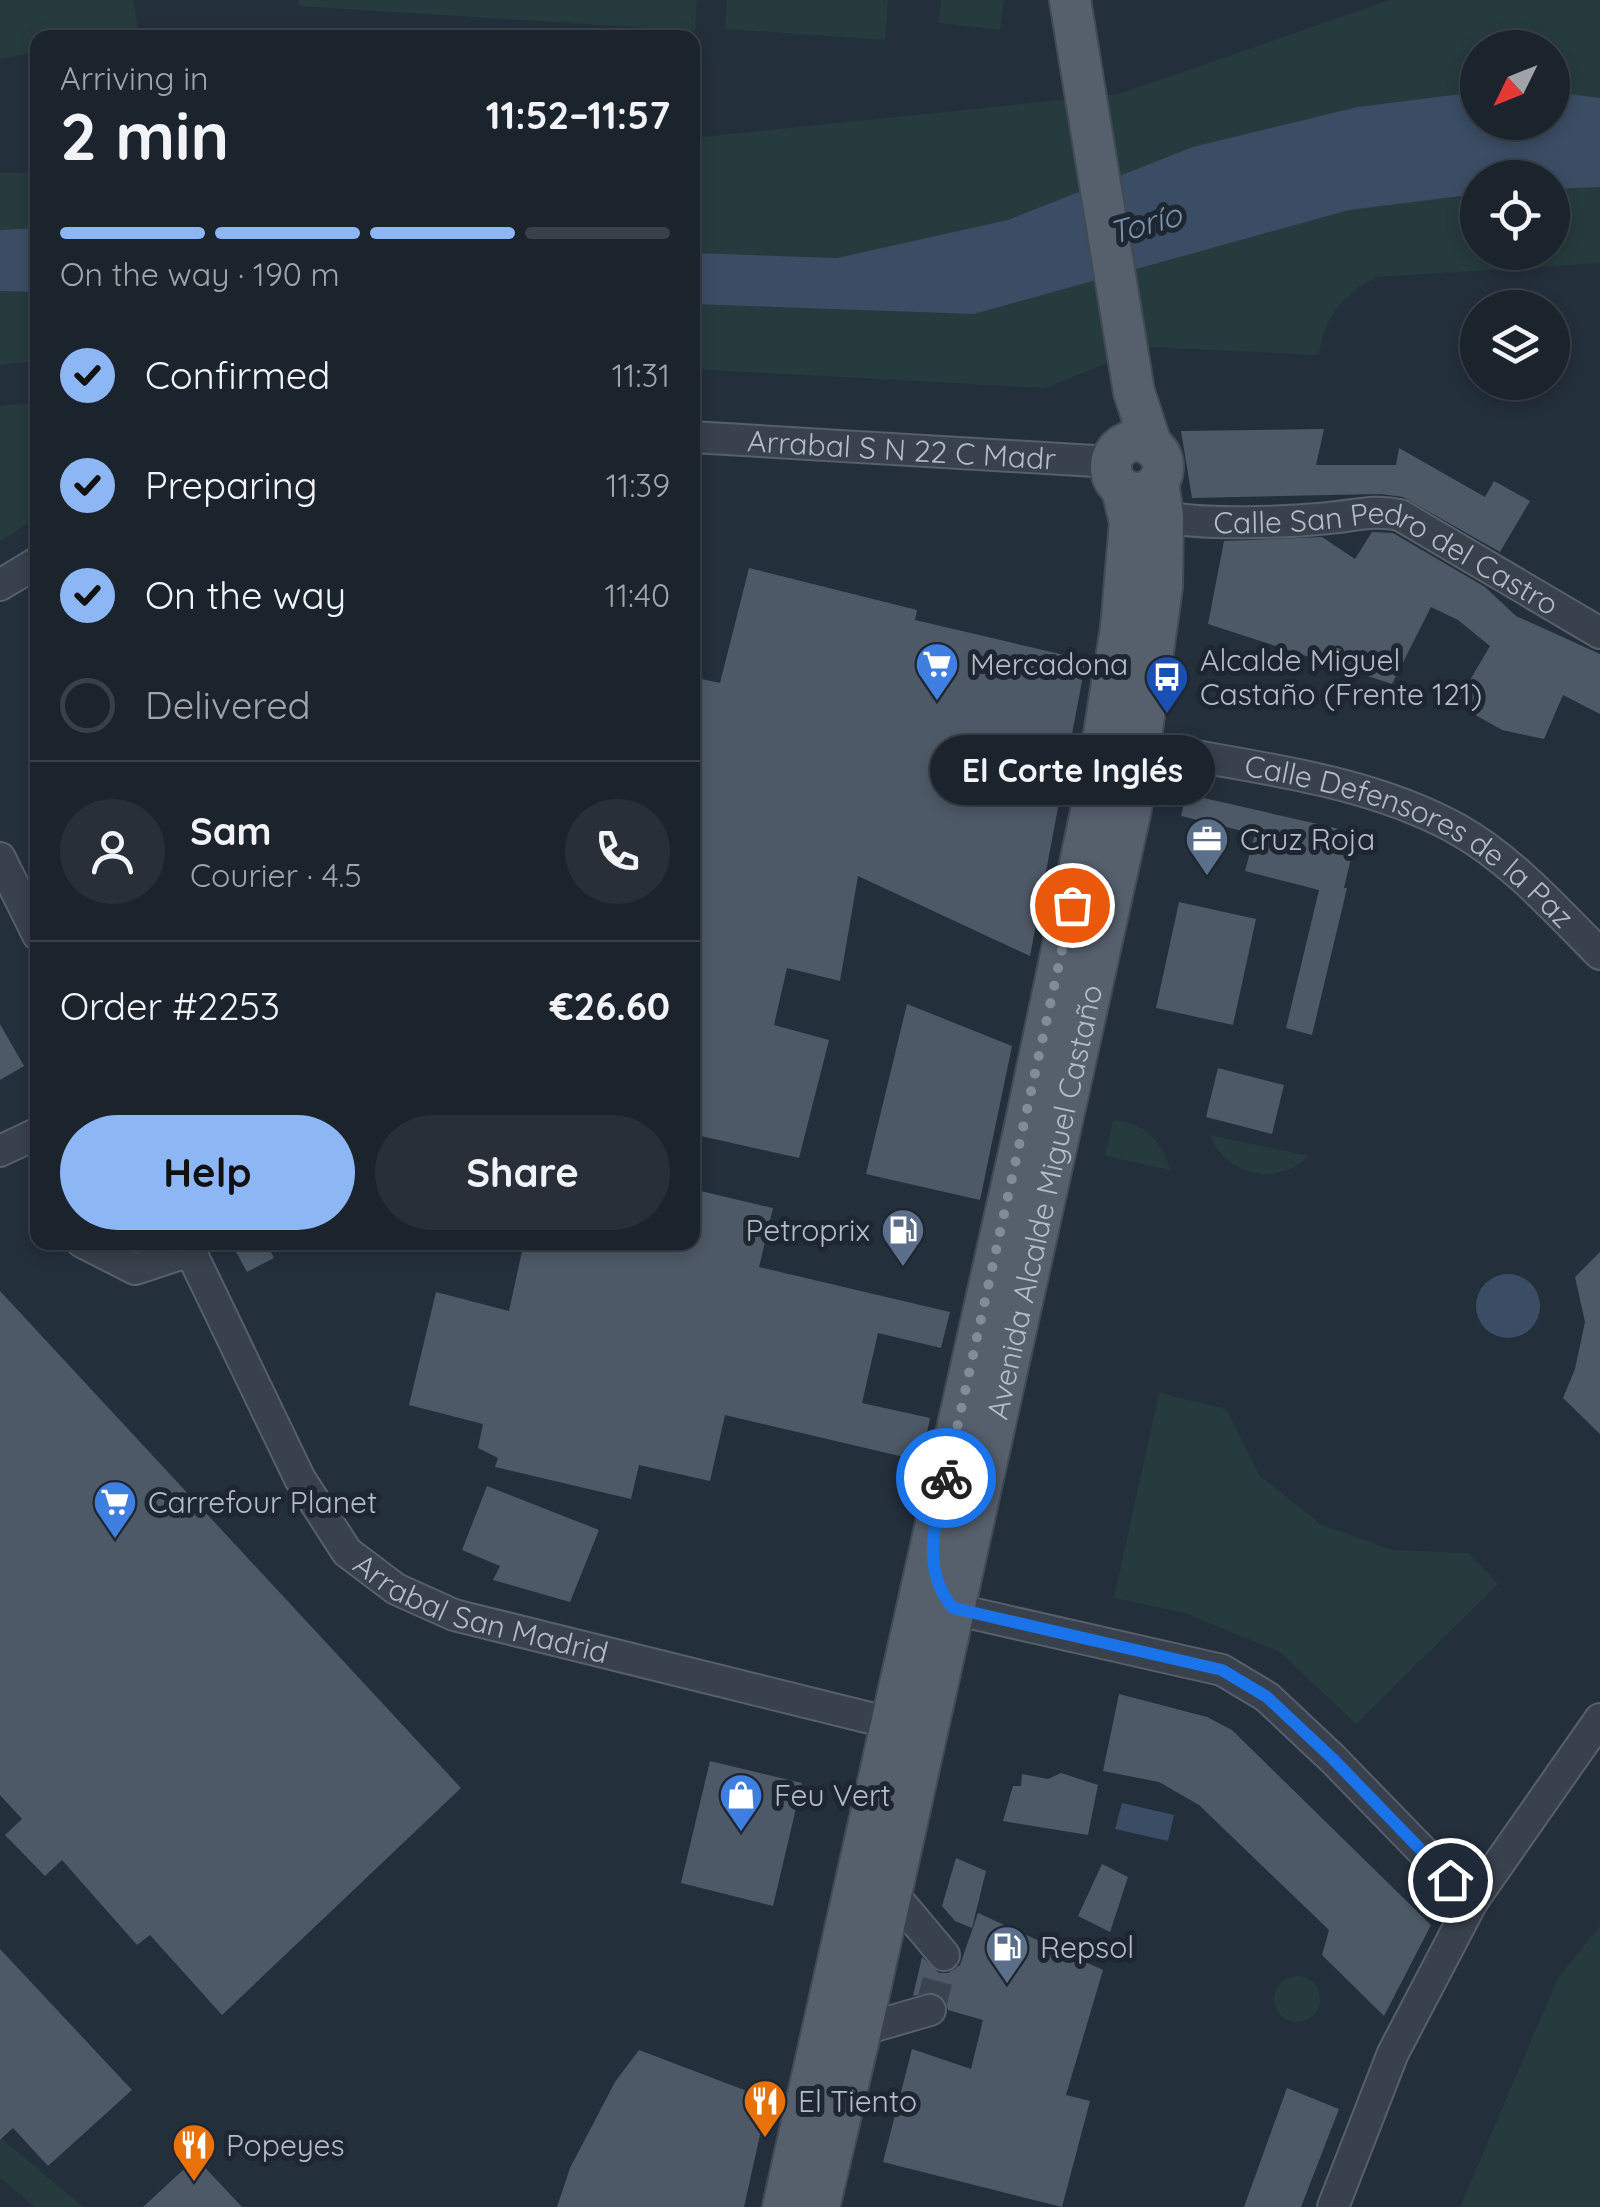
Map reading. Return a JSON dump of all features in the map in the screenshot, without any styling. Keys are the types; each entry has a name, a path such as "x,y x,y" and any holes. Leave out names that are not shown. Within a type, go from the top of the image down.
{"main road":[{"name":"Avenida Alcalde Miguel Castaño","path":"818,2207 861,2030 1131,809 1162,587 1138,474 1131,374 1070,0"},
{"name":"Avenida Alcalde Miguel Castaño","path":"783,2207 1026,1126 1093,802 1122,628 1138,474"}],"street":[{"name":"Arrabal S N 22 C Madr","path":"700,438 1138,474"},
{"name":"Calle San Pedro del Castro","path":"1138,474 1190,520 1328,518 1378,510 1400,515 1600,633"},
{"path":"0,585 30,567"},
{"name":"Calle Defensores de la Paz","path":"1141,746 1351,788 1409,808 1457,830 1506,864 1600,954"},
{"path":"0,858 30,920"},
{"path":"0,1150 30,1140"},
{"path":"98,1250 135,1269 181,1250"},
{"name":"Arrabal San Madrid","path":"189,1250 300,1480 347,1552 396,1589 454,1615 890,1723"},
{"path":"931,1543 934,1574 953,1608 1222,1670 1267,1697 1472,1902"},
{"path":"916,1778 910,1751 901,1733 890,1723 923,1696 939,1671"},
{"path":"1333,2207 1393,2053 1472,1902 1600,1720"},
{"path":"891,1892 944,1954"},
{"path":"861,2030 930,2010"}],"green space":[{"path":"0,0 133,0 139,30 30,30 30,53 0,59"},
{"path":"299,0 697,0 695,30 298,6"},
{"path":"727,0 888,0 885,40 725,29"},
{"path":"941,0 1004,0 1000,30 939,23"},
{"path":"1390,0 1600,0 1600,263 1570,265 1570,160 1460,160 1460,270 1488,270 1376,277 1337,308 1319,355 1148,347 1045,388 700,369 700,137 1119,94"},
{"path":"30,172 30,362 0,365 0,173"},
{"path":"30,404 30,522 0,541 0,406"},
{"path":"1113,1120 1134,1125 1150,1135 1170,1170 1105,1156"},
{"path":"1210,1135 1308,1156 1282,1172 1253,1172 1227,1160"},
{"path":"1159,1393 1226,1409 1259,1475 1320,1524 1392,1550 1468,1553 1498,1584 1356,1724 1280,1652 1185,1613 1114,1598"},
{"path":"1600,1926 1600,2207 1460,2207 1558,1978"},
{"path":"1297,1976 1313,1983 1320,1999 1313,2015 1297,2022 1281,2015 1274,1999 1281,1983"},
{"path":"0,2137 83,2207 35,2207 0,2178"}],"water":[{"name":"Torío","path":"1460,94 1460,140 1570,140 1570,94 1600,98 1600,187 1570,188 1570,160 1460,160 1460,196 1349,210 974,314 700,304 700,253 837,258 1008,220 1193,147 1358,107"},
{"path":"30,228 30,292 0,291 0,230"},
{"path":"1508,1274 1531,1283 1540,1306 1531,1329 1508,1338 1485,1329 1476,1306 1485,1283"},
{"path":"1122,1803 1174,1815 1168,1841 1115,1829"}],"building":[{"path":"1324,429 1316,465 1396,465 1399,448 1485,497 1494,481 1530,501 1500,552 1403,497 1381,494 1192,498 1181,431"},
{"path":"1372,532 1393,533 1485,587 1516,616 1600,654 1600,714 1563,695 1544,739 1502,730 1456,704 1490,646 1458,620 1431,607 1392,684 1208,624 1224,541 1322,537 1355,559"},
{"path":"749,568 917,610 915,620 1086,660 1030,956 858,876 840,981 787,968 774,1025 829,1040 799,1158 700,1136 700,679 720,683"},
{"path":"1186,794 1357,833 1312,1035 1286,1028 1319,890 1245,871 1255,834 1181,816"},
{"path":"1179,902 1256,919 1233,1025 1156,1008"},
{"path":"907,1004 1012,1046 980,1200 866,1174"},
{"path":"0,1024 24,1066 0,1080"},
{"path":"1218,1068 1284,1085 1272,1134 1206,1117"},
{"path":"700,1191 773,1208 759,1267 950,1312 941,1348 878,1333 862,1403 930,1418 921,1461 725,1415 710,1481 639,1465 631,1499 495,1467 498,1458 478,1448 483,1424 409,1405 436,1292 509,1311 522,1250 700,1250"},
{"path":"235,1250 270,1250 274,1258 247,1272"},
{"path":"1600,1252 1600,1434 1563,1398 1575,1369 1585,1322 1575,1277"},
{"name":"Carrefour Planet","path":"0,1291 461,1788 222,2015 150,1935 137,1945 62,1860 45,1876 5,1835 22,1819 0,1795"},
{"path":"487,1486 599,1530 570,1602 493,1580 500,1566 462,1550"},
{"path":"1119,1694 1207,1717 1232,1730 1431,1925 1384,2016 1322,1955 1329,1930 1199,1805 1159,1782 1103,1771"},
{"name":"Feu Vert","path":"710,1761 802,1783 773,1906 681,1883"},
{"path":"1061,1773 1098,1785 1088,1835 1003,1821 1013,1786 1021,1786 1022,1774 1048,1779"},
{"path":"956,1858 986,1871 972,1928 955,1921 942,1906"},
{"path":"1102,1864 1128,1877 1110,1932 1078,1916"},
{"path":"978,1913 1103,1970 1066,2095 1090,2101 1062,2207 883,2162 912,2049 971,2069 983,2020 948,2010 944,1997 935,1992 913,1996 922,1957 939,1973 948,1973 960,1965"},
{"path":"0,1949 132,2090 48,2166 13,2128 0,2140"},
{"path":"639,2050 768,2099 744,2207 557,2207 570,2168 615,2082"},
{"path":"1287,2088 1339,2109 1301,2207 1244,2207"},
{"name":"Popeyes","path":"196,2158 242,2207 143,2207"}],"tunnel":[{"path":"930,2010 944,1955"}],"way so far":[{"path":"946,1478 1072,905"}],"place":[{"name":"Mercadona","path":"937,702"},
{"name":"Alcalde Miguel Castaño (Frente 121)","path":"1167,715"},
{"name":"Cruz Roja","path":"1207,877"},
{"name":"El Corte Inglés","path":"1072,905"},
{"name":"Petroprix","path":"903,1268"},
{"name":"Carrefour Planet","path":"115,1540"},
{"name":"Feu Vert","path":"741,1833"},
{"name":"Repsol","path":"1007,1985"},
{"name":"El Tiento","path":"765,2139"},
{"name":"Popeyes","path":"194,2183"}],"route":[{"path":"946,1478 931,1543 934,1574 953,1608 1222,1670 1267,1697 1450,1880"}]}
